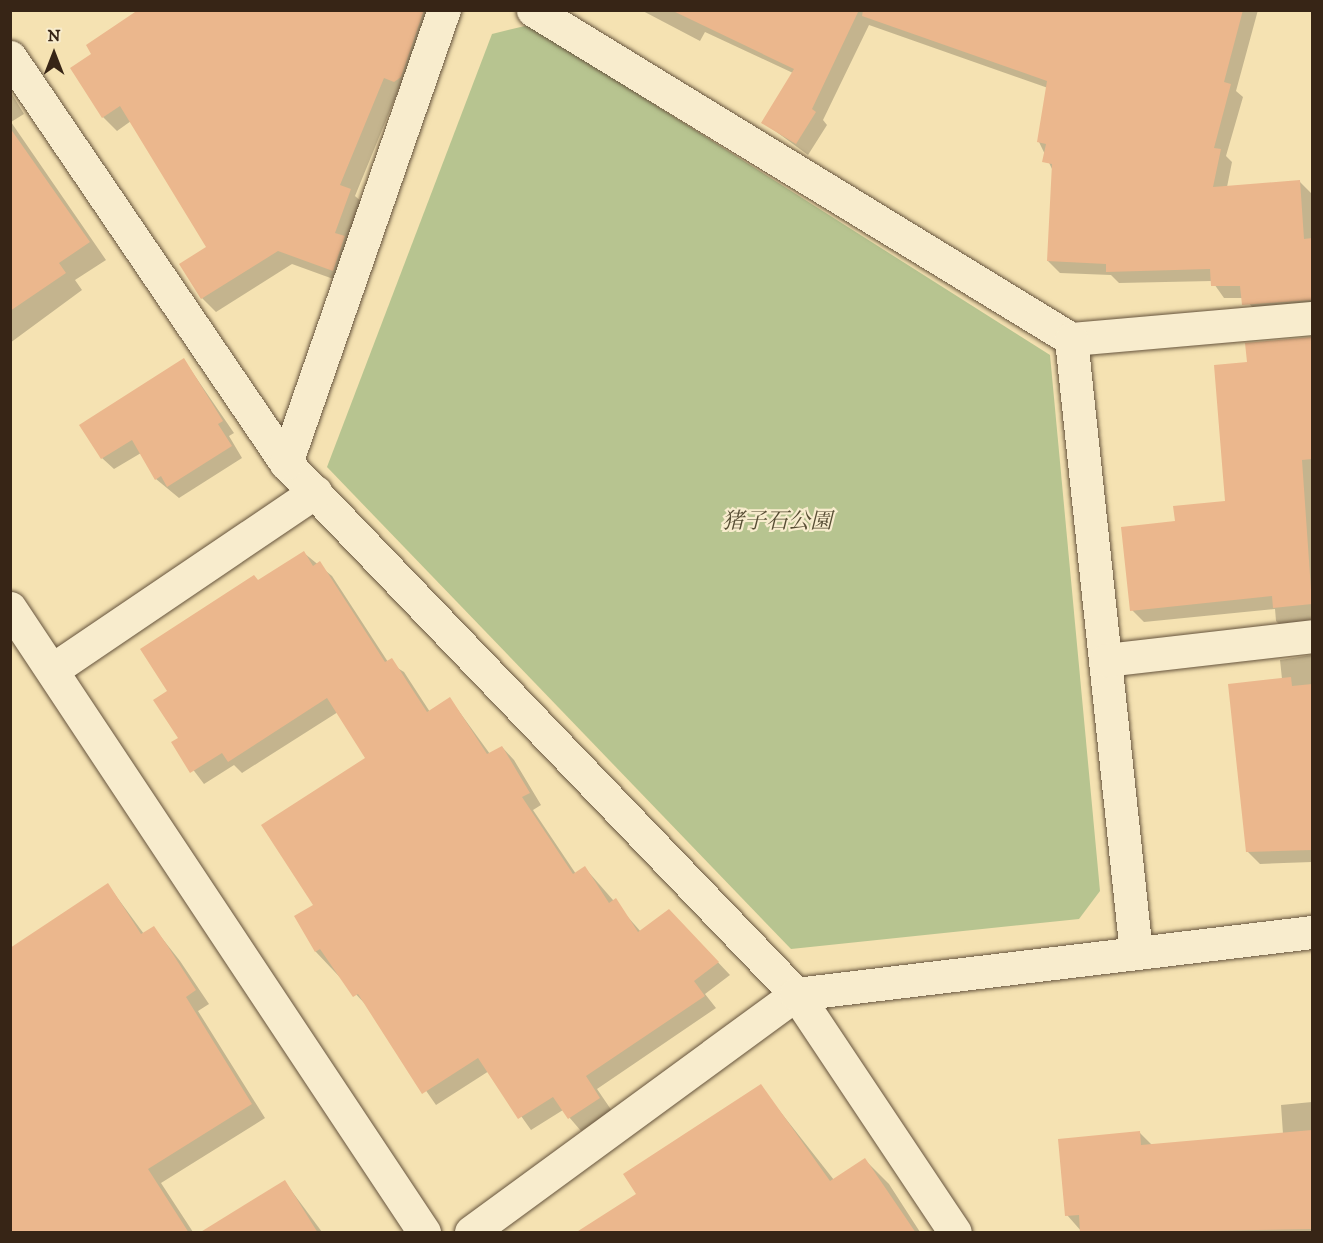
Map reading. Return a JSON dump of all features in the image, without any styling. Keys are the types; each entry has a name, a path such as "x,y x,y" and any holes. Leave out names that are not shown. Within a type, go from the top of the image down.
{"street":[{"path":"286,463 444,10"},
{"path":"533,10 1071,339 1312,318"},
{"path":"10,57 286,463 796,994 955,1233"},
{"path":"1071,339 1136,953"},
{"path":"51,670 315,492"},
{"path":"10,609 424,1233"},
{"path":"1106,660 1312,636"},
{"path":"471,1233 796,994 1312,932"}],"green space":[{"name":"猪子石公園","path":"529,25 1050,355 1100,891 1079,919 791,949 327,467 492,34"}],"building":[{"path":"138,10 424,10 401,77 394,82 384,78 340,185 351,189 335,233 345,236 333,271 278,251 201,299 179,264 206,247 120,106 102,118 70,68 91,54 86,45"},
{"path":"671,10 859,10 812,109 816,112 796,144 761,123 794,69"},
{"path":"863,10 1243,10 1224,82 1231,84 1214,148 1221,149 1213,187 1300,180 1304,239 1312,238 1312,300 1242,305 1240,286 1211,286 1210,269 1106,272 1106,264 1047,261 1052,164 1042,162 1046,144 1037,142 1047,81 862,16"},
{"path":"10,128 90,242 59,263 66,273 10,311"},
{"path":"1312,337 1312,459 1302,460 1312,604 1273,608 1272,596 1130,611 1121,527 1175,521 1173,506 1225,501 1214,365 1247,362 1245,343"},
{"path":"184,358 223,421 218,424 232,446 167,487 161,476 155,480 132,440 101,459 79,425"},
{"path":"304,551 313,566 320,561 385,662 392,658 427,712 450,697 487,754 502,746 530,793 522,797 573,874 585,866 609,903 616,898 638,932 669,909 719,962 694,981 705,996 586,1076 600,1098 568,1119 553,1097 518,1119 478,1058 422,1094 358,994 353,997 320,949 315,952 294,916 313,905 261,825 365,758 327,698 228,762 222,753 190,773 171,742 178,738 153,700 167,691 140,649 254,575 258,580"},
{"path":"1291,677 1292,686 1312,684 1312,850 1246,852 1228,684"},
{"path":"108,883 141,934 154,926 167,945 196,990 186,997 252,1104 148,1169 189,1233 10,1233 10,948"},
{"path":"761,1084 830,1181 865,1158 916,1233 575,1233 636,1194 623,1174"},
{"path":"1312,1130 1312,1229 1080,1233 1079,1215 1065,1216 1058,1139 1140,1131 1141,1145"},
{"path":"285,1180 318,1233 199,1233"}]}
